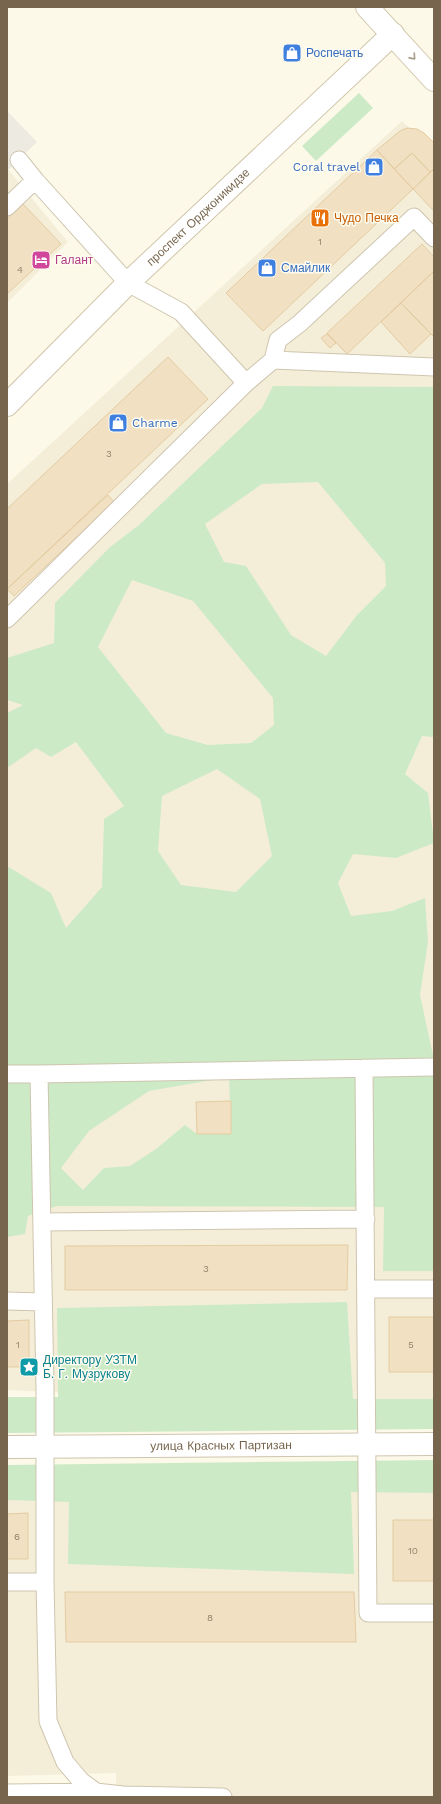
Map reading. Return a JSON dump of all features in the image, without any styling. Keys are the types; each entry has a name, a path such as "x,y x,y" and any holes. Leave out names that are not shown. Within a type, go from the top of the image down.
{"street":[{"path":"367,7 434,80"},
{"name":"проспект Орджоникидзе","path":"7,405 128,283 393,34"},
{"name":"улица Красных Партизан","path":"7,1447 434,1444"}],"lane":[{"path":"19,160 35,180 128,283 181,312 246,384"},
{"path":"7,206 35,180"},
{"path":"7,619 246,384 273,360 278,340 299,324 414,217 434,238"},
{"path":"273,360 434,367"},
{"path":"7,1074 434,1067"},
{"path":"364,1068 368,1613 434,1613"},
{"path":"39,1074 48,1721 65,1762 81,1781 96,1792"},
{"path":"42,1222 366,1219"},
{"path":"366,1289 434,1289"},
{"path":"7,1301 43,1302"},
{"path":"7,1582 45,1582"},
{"path":"7,1793 96,1792 123,1795 223,1797"}],"shaded area":[{"path":"7,111 37,142 7,171"},
{"path":"402,121 434,152 434,1409 7,1390 7,484"},
{"path":"7,168 68,242 7,303"},
{"path":"7,1474 434,1477 434,1797 116,1797 116,1773 7,1776"}],"green space":[{"path":"359,93 373,108 316,161 302,146"},
{"path":"273,386 434,387 434,737 422,736 405,774 428,793 434,843 396,858 353,854 338,883 351,916 392,911 425,898 428,942 420,995 434,1060 434,1271 383,1271 384,1207 57,1206 28,1216 25,1234 7,1237 7,866 51,893 66,928 102,887 104,819 124,806 76,742 51,757 36,748 7,768 7,713 23,705 7,700 7,658 54,643 55,603 110,547 139,525 262,408","holes":["318,482 385,563 386,586 357,615 326,656 291,635 246,566 224,562 205,524 262,484","132,580 193,601 273,698 274,725 251,743 208,745 166,733 98,647","217,769 260,799 272,856 236,892 181,885 158,851 162,796","229,1077 231,1134 197,1134 185,1125 156,1149 130,1166 104,1168 83,1190 61,1168 89,1131 149,1091"]},
{"path":"347,1302 353,1399 434,1399 434,1429 7,1433 7,1397 58,1397 57,1308"},
{"path":"434,1460 434,1493 351,1492 354,1574 68,1564 69,1502 7,1500 7,1465"}],"building":[{"path":"407,128 417,129 424,133 434,143 434,169 430,172 412,153 394,169 377,150 400,131"},
{"path":"377,150 413,189 263,331 226,293"},
{"path":"412,153 430,172 413,189 394,169"},
{"path":"434,169 434,211 413,189"},
{"path":"23,204 61,244 7,294 7,219"},
{"path":"422,244 434,257 434,271 347,354 327,333"},
{"path":"434,271 434,337 401,303"},
{"path":"401,303 431,334 410,354 381,322"},
{"path":"327,334 336,343 330,348 321,338"},
{"path":"168,357 208,399 7,589 7,509"},
{"path":"108,495 114,502 14,596 7,589"},
{"path":"231,1101 231,1134 197,1134 196,1102"},
{"path":"348,1245 347,1290 65,1290 65,1246"},
{"path":"389,1317 434,1317 434,1372 389,1372"},
{"path":"29,1320 29,1367 7,1367 7,1321"},
{"path":"28,1513 28,1559 7,1559 7,1514"},
{"path":"393,1520 434,1520 434,1581 393,1581"},
{"path":"65,1592 354,1592 356,1642 66,1642"}],"place":[{"name":"Роспечать","path":"292,53"},
{"name":"Coral travel","path":"374,167"},
{"name":"Чудо Печка","path":"320,218"},
{"name":"Галант","path":"41,260"},
{"name":"Смайлик","path":"267,268"},
{"name":"Charme","path":"118,423"},
{"name":"Директору УЗТМ Б. Г. Музрукову","path":"29,1367"}]}
